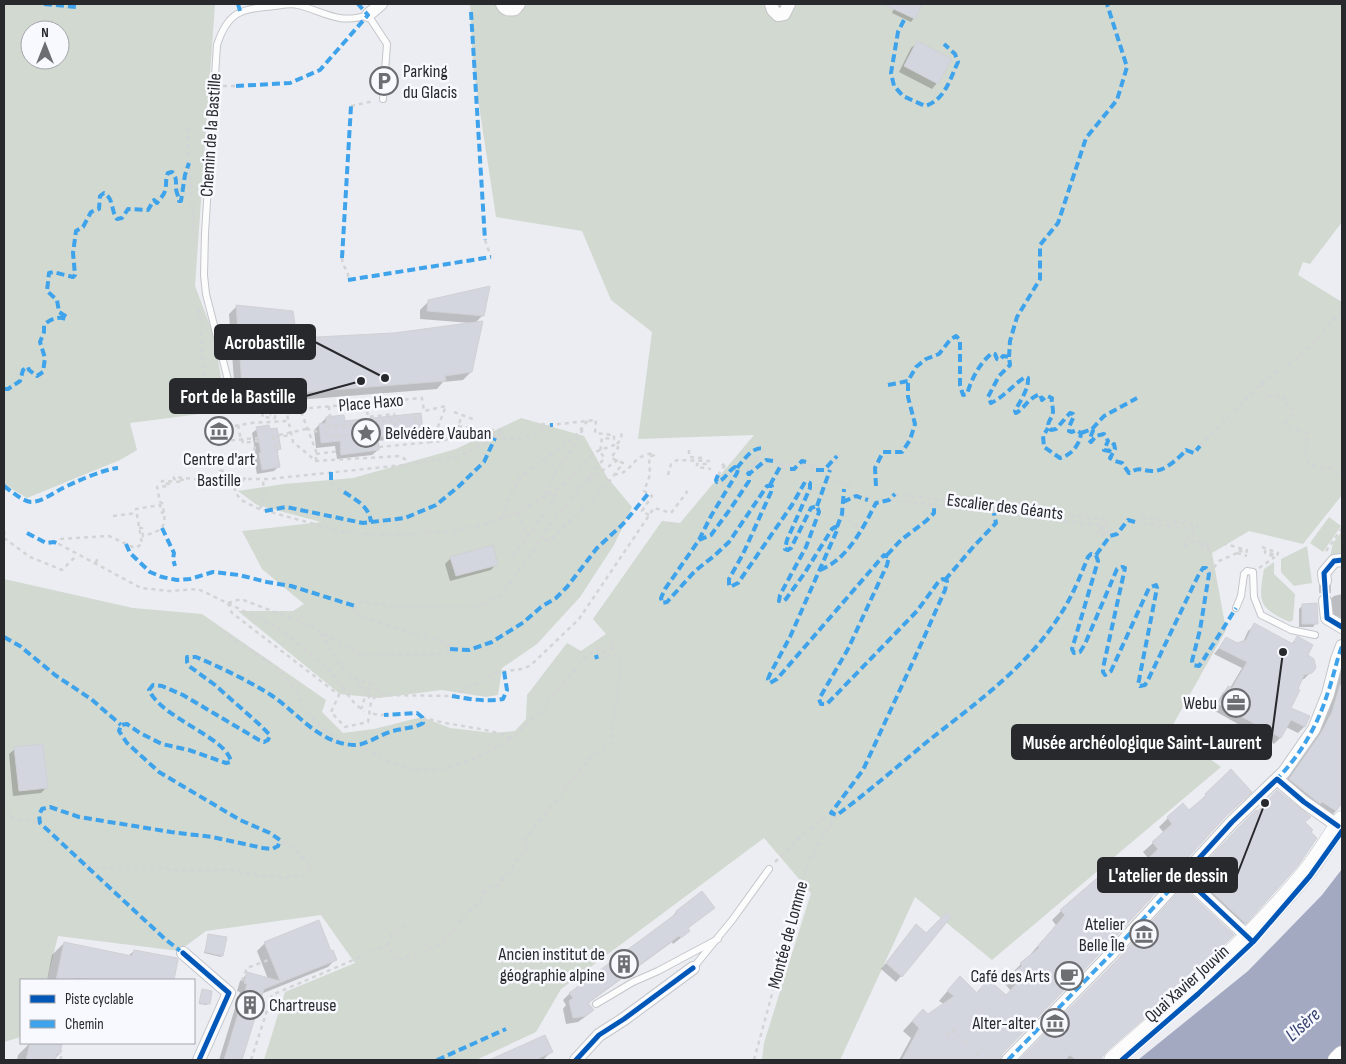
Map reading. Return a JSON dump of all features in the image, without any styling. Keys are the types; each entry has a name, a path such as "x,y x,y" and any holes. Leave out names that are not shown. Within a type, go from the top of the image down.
{"main road":[{"name":"Quai Xavier Jouvin","path":"1113,1060 1194,989 1248,937 1306,873 1340,823"},
{"path":"1337,1060 1342,1055"}],"street":[{"path":"368,15 381,4"},
{"path":"502,4 508,10 515,9 519,4"},
{"path":"771,4 773,10 778,15 781,15 784,14 789,4"},
{"path":"1325,581 1326,565 1342,560"},
{"path":"1325,601 1327,618 1342,627"},
{"path":"1008,1060 1113,952 1232,822 1284,772 1314,729 1328,694 1342,646"},
{"path":"1277,779 1304,802 1340,823"},
{"path":"1182,876 1248,937"},
{"path":"183,953 229,993 200,1060"},
{"path":"576,1060 598,1035 624,1019 693,968"}],"lane":[{"name":"Chemin de la Bastille","path":"258,396 243,392 228,384 206,294 204,276 205,233 217,45 222,30 240,12 255,8 295,4 344,19 355,19 368,15"},
{"path":"368,15 387,44 383,99"},
{"path":"1236,608 1242,596 1244,574 1247,570 1253,572 1254,597 1261,615 1291,630 1315,635"},
{"path":"693,968 718,939 769,869"},
{"path":"596,1004 633,982 718,939"}],"path":[{"path":"214,85 236,86"},
{"path":"351,106 383,99"},
{"path":"187,128 195,239"},
{"path":"485,240 491,257"},
{"path":"342,258 348,273 348,280"},
{"path":"199,300 204,384 216,396 234,398"},
{"path":"1200,446 1261,383 1296,359 1342,311"},
{"path":"1261,383 1264,394 1273,397 1280,394 1286,400 1286,408 1293,410 1289,420 1285,423 1308,433 1306,454 1309,465 1329,468 1340,474"},
{"path":"284,392 293,442 316,461 398,456 405,459 403,465"},
{"path":"276,399 284,400"},
{"path":"262,417 275,418 276,412 284,400"},
{"path":"366,403 368,417 394,414 396,430"},
{"path":"329,406 336,436"},
{"path":"263,411 271,415"},
{"path":"454,412 475,420"},
{"path":"378,447 449,440 463,415"},
{"path":"416,418 417,428 326,437 325,427 333,427 416,418"},
{"path":"545,495 555,472 572,449 589,419"},
{"path":"503,517 509,498 521,476 574,438 589,419"},
{"path":"228,604 241,599 321,631 355,652 366,656 448,653 450,649 448,644 361,617 355,611 355,606 358,603 365,602 423,608 470,608 484,606 502,594 551,523 604,457 600,452 602,438 614,439 614,435 594,433 596,420 589,419 550,425 541,424"},
{"path":"219,429 238,425 288,421"},
{"path":"238,425 241,439 244,443 257,441 253,453 254,463 220,464 220,470 246,479 263,479 403,465 456,457 494,437 494,434 502,434 502,430 482,430 458,426"},
{"path":"494,437 516,440 542,432 550,425"},
{"path":"279,434 307,429 320,434"},
{"path":"307,429 316,454 316,461"},
{"path":"246,479 239,482 235,487 235,492 241,500 260,510 344,532 387,535 447,532 483,525 518,512 556,489 595,452 600,452 617,444 621,439 622,430"},
{"path":"330,432 331,436"},
{"path":"273,436 275,447 279,447 277,437 292,435"},
{"path":"224,442 258,438"},
{"path":"541,539 550,540 606,486 623,463 612,458 618,448 617,444"},
{"path":"747,472 765,449"},
{"path":"690,450 689,457 703,458 703,461"},
{"path":"316,454 341,451"},
{"path":"614,474 619,475 627,471 639,457 652,453 654,455 648,457 650,475 644,491 652,496 642,511 649,515"},
{"path":"830,470 840,456 837,456"},
{"path":"584,483 618,460"},
{"path":"668,475 671,464 675,461 709,461 709,464 697,464 697,467 711,468"},
{"path":"773,461 789,464 789,466 781,465 780,468 790,469"},
{"path":"806,462 817,466 803,465 802,467 816,470"},
{"path":"718,475 726,464 724,463 722,466"},
{"path":"139,528 142,528 144,536 155,533 162,528 166,521 157,486 169,486 170,484 162,483 162,481 183,482 183,480 174,479 174,477 215,481 235,487"},
{"path":"260,510 264,496 263,479"},
{"path":"825,481 849,483 844,489"},
{"path":"331,484 344,492"},
{"path":"513,556 553,501 556,489"},
{"path":"321,631 327,645 347,672 359,681 372,685 378,693 388,696 452,696 498,672 523,669 532,665 579,619 654,508 671,513 687,492 682,490"},
{"path":"904,495 904,502"},
{"path":"910,503 911,496"},
{"path":"919,504 920,497"},
{"path":"926,505 927,498"},
{"path":"934,506 935,499"},
{"path":"889,500 1106,526"},
{"path":"942,500 942,506"},
{"path":"949,507 950,501"},
{"path":"957,508 958,502"},
{"path":"965,509 966,502"},
{"path":"972,510 973,504"},
{"path":"979,504 979,511"},
{"path":"164,512 162,513 160,505 136,509 142,544 136,548 109,536 61,539 59,544 96,562 141,588 170,591 198,589 277,627 327,668 360,709 364,711"},
{"path":"987,505 987,512"},
{"path":"994,513 995,506"},
{"path":"1002,514 1003,507"},
{"path":"1010,508 1010,515"},
{"path":"1016,516 1017,509"},
{"path":"1024,516 1025,510"},
{"path":"1032,511 1032,517"},
{"path":"518,512 527,536"},
{"path":"1039,518 1040,512"},
{"path":"1047,512 1047,519"},
{"path":"113,516 136,513"},
{"path":"1054,520 1055,513"},
{"path":"842,514 862,530"},
{"path":"1062,514 1062,521"},
{"path":"1069,522 1070,515"},
{"path":"1077,516 1077,523"},
{"path":"1084,524 1085,517"},
{"path":"1141,517 1198,524 1185,544 1186,546 1197,540 1212,546 1210,548 1203,545 1202,548 1212,552"},
{"path":"1092,518 1092,524"},
{"path":"1145,524 1146,518"},
{"path":"1098,525 1099,519 1107,520 1106,526"},
{"path":"1153,524 1154,519"},
{"path":"1160,525 1161,520"},
{"path":"1168,520 1168,526"},
{"path":"1135,522 1194,529"},
{"path":"1175,527 1176,522"},
{"path":"1183,522 1183,528"},
{"path":"1190,523 1190,529"},
{"path":"1106,526 1106,528 1100,528 1099,530 1111,531 1110,533 1098,532 1098,535 1110,536"},
{"path":"1326,565 1325,553 1342,528"},
{"path":"4,530 4,538 30,557 62,570 75,557"},
{"path":"1209,574 1219,561 1237,553 1238,550 1246,553 1247,550 1225,544"},
{"path":"1253,572 1275,557 1265,553 1266,551 1277,556 1278,553 1262,547"},
{"path":"1237,553 1247,556"},
{"path":"96,562 98,556"},
{"path":"228,604 232,613 339,695 331,712 345,727 368,722 371,702 378,693"},
{"path":"222,630 280,670 303,706 316,722 343,744"},
{"path":"1200,630 1219,637"},
{"path":"358,745 380,757 405,766 425,770 467,762 518,735 522,727 539,713 588,655 608,644 614,644 615,647 596,656"},
{"path":"407,923 391,935 388,945 395,962 441,945 478,902 486,888 497,886 526,849 526,838 590,758 610,745 622,660 619,653 597,660"},
{"path":"359,681 358,687 369,688 369,699"},
{"path":"360,709 363,706 366,688"},
{"path":"374,714 384,715"},
{"path":"422,717 436,722 484,728 512,738"},
{"path":"4,803 11,818 40,822"},
{"path":"769,869 803,834 831,813"},
{"path":"87,865 109,869 166,868 187,871 230,869 250,874 284,878 307,874 311,868 298,852 280,840"},
{"path":"252,1060 272,995 388,945"},
{"path":"242,981 247,968 271,959"},
{"path":"947,1036 953,1030 983,1060"},
{"path":"61,1050 61,1060"}],"shaded area":[{"path":"4,4 215,4 195,286 214,336 223,390 246,408 130,423 137,450 120,460 27,498 4,484"},
{"path":"470,4 1342,4 1342,222 1310,264 1303,262 1298,275 1342,302 1342,495 1303,544 1249,531 1212,553 1226,630 1170,730 1221,767 992,960 915,897 840,1060 762,1060 764,1043 811,893 764,838 561,989 536,1032 476,1060 264,1060 285,992 355,963 321,915 206,931 179,951 58,936 47,979 20,979 20,1037 4,1042 4,579 133,608 202,614 326,700 322,712 343,733 374,729 422,717 450,728 493,733 515,731 526,719 527,695 567,643 581,651 606,634 593,619 662,521 680,523 754,435 638,439 652,332 611,300 582,231 496,217 473,66"},
{"path":"521,418 584,436 607,477 632,507 614,545 580,597 537,644 502,668 498,695 486,697 442,690 379,698 340,694 238,611 293,611 304,604 262,569 242,531 321,522 257,505 238,491 284,484 353,478 456,449"},
{"path":"1329,517 1341,526 1323,552 1310,543"},
{"path":"1342,531 1342,554 1330,557 1333,543"},
{"path":"1307,546 1312,583 1294,586 1281,572 1281,559"},
{"path":"1274,562 1274,574 1295,594 1293,620 1290,622 1272,613 1263,603 1261,597 1264,569"}],"water":[{"name":"L'Isère","path":"1342,869 1342,1047 1329,1060 1138,1060 1248,971 1322,895"}],"building":[{"path":"883,4 922,4 915,19"},
{"path":"917,41 952,59 938,84 904,66"},
{"path":"490,286 484,316 427,311 428,300"},
{"path":"236,305 293,311 297,338 394,333 483,321 472,372 445,376 446,381 293,393 242,386"},
{"path":"421,413 423,432 378,437 379,450 341,455 340,441 321,443 319,424 326,423 326,417 344,415 345,421"},
{"path":"269,425 270,429 277,428 281,449 277,450 280,467 262,470 256,427"},
{"path":"493,545 498,565 456,576 450,557"},
{"path":"1317,603 1318,624 1302,624 1302,604"},
{"path":"1254,623 1293,644 1297,636 1313,645 1308,655 1314,659 1316,668 1312,673 1304,675 1298,689 1300,690 1291,708 1310,716 1305,727 1291,720 1281,738 1218,704 1228,686 1232,688 1247,662 1219,648 1226,637 1237,643 1246,640"},
{"path":"1340,685 1342,685 1342,803 1336,811 1322,802 1320,804 1289,779 1321,733 1332,712"},
{"path":"43,744 48,788 19,791 14,747"},
{"path":"1231,769 1252,792 1226,816 1107,946 1002,1054 1000,1060 902,1060 919,1028 912,1021 923,1009 928,1014 954,996 947,991 960,976 977,993 988,979 1006,995 1019,981 1013,973 1022,966 1020,963 1039,948 1038,946 1065,915 1060,910 1103,873 1117,888 1158,849 1152,842 1172,824 1167,817 1183,803 1189,810 1206,796 1205,794"},
{"path":"1277,790 1311,817 1305,822 1313,830 1311,832 1317,838 1297,867 1246,924 1194,875"},
{"path":"1183,887 1234,935 1181,986 1106,1052 1100,1060 1076,1060 1070,1055 1065,1060 1019,1060 1119,958"},
{"name":"Ancien institut de géographie alpine","path":"702,891 715,908 688,928 690,931 681,938 679,936 588,1003 594,1010 586,1016 573,1018 569,1001 573,998 569,993 677,913 676,911"},
{"path":"946,913 951,917 902,977 886,963 916,924 926,933"},
{"name":"Chartreuse","path":"319,920 331,951 333,950 337,960 264,989 242,1060 224,1060 247,984 244,983 247,972 280,981 264,942"},
{"path":"208,934 227,937 223,956 205,952"},
{"path":"64,942 132,956 134,950 177,958 178,960 174,979 56,979"},
{"path":"202,989 212,991 210,1004 199,1003"},
{"path":"545,1035 553,1052 539,1058 540,1060 489,1060"},
{"path":"30,1044 62,1044 60,1054 57,1054 55,1060 26,1060"}],"tunnel":[{"path":"1325,581 1325,601"}],"marked path":[{"path":"44,4 76,7 78,4"},
{"path":"238,4 240,11"},
{"path":"236,86 290,83 320,70 368,15 358,4"},
{"path":"1009,357 1010,341 1017,317 1040,279 1040,245 1058,223 1086,138 1117,100 1127,67 1107,4"},
{"path":"471,12 485,240"},
{"path":"904,20 898,32 891,73 894,86 903,96 925,106 932,103 942,94 958,62 955,54 944,44"},
{"path":"342,258 351,106"},
{"path":"4,389 8,389 20,381 23,370 28,367 37,376 43,372 45,358 40,342 44,332 44,325 54,319 66,319 67,317 59,312 57,300 47,291 49,273 53,272 73,277 75,275 73,253 76,231 83,227 91,212 99,209 100,196 104,193 107,195 117,219 122,218 128,209 148,210 154,200 157,203 163,196 167,175 172,172 176,180 179,201 181,201 189,163"},
{"path":"348,280 491,257"},
{"path":"888,385 908,381 916,367 926,359 939,354 950,340 956,336 960,340 960,385 963,395 967,394 976,372 992,353 1000,360 1003,356 1009,357 1010,365 999,376 988,397 991,403 1025,377 1028,378 1026,391 1015,411 1016,413 1032,398 1040,394 1042,400 1047,396 1052,398 1053,411 1048,425 1051,430 1056,429 1070,413 1074,416 1069,431 1076,430 1081,433 1077,445 1072,452 1060,458 1044,447 1043,436 1048,428"},
{"path":"876,486 875,468 883,452 902,452 910,440 915,424 908,397 908,381"},
{"path":"1092,429 1104,416 1137,398"},
{"path":"1081,433 1092,429 1089,440 1091,442 1096,436 1104,434 1108,441 1104,450 1109,451 1114,444 1115,449 1110,458 1122,463 1129,473 1139,469 1157,471 1175,461 1186,450 1194,453 1200,446"},
{"path":"265,511 286,507 363,523 405,518 436,505 458,487 484,462 495,438"},
{"path":"737,468 753,451 761,448 765,449"},
{"path":"816,470 824,470 837,456"},
{"path":"747,472 749,474 766,460 773,461"},
{"path":"790,469 794,469 802,461 806,462"},
{"path":"718,475 717,482 735,467 738,469 699,540 665,589 661,598 662,603 667,602 695,571 729,542 767,486 772,486 771,492 743,554 729,579 730,587 738,583 792,505 805,482 810,483 810,488 787,540 785,549 791,548 811,508 817,506 819,512 806,547 780,595 779,601 786,599 832,529 838,528 790,637 770,674 768,679 770,683 777,679 884,555 889,557 887,565 848,649 819,699 821,704 827,704 917,611 939,581 943,579 947,581 945,590 922,642 863,770 831,813 837,815 982,698 1016,668 1047,634 1060,615 1091,554 1096,555 1098,561 1072,649 1074,653 1080,652 1085,644 1117,569 1125,568 1103,668 1105,675 1111,671 1149,588 1156,585 1157,588 1138,684 1140,686 1145,685 1148,680 1203,568 1206,568 1209,574 1200,630 1192,661 1193,665 1199,666 1236,608"},
{"path":"770,485 780,467"},
{"path":"4,486 24,500 35,502 90,476 118,468"},
{"path":"817,506 830,470"},
{"path":"331,472 331,484"},
{"path":"699,540 711,535 749,481 749,474"},
{"path":"837,527 842,514 844,489"},
{"path":"344,492 365,508 371,522"},
{"path":"450,649 469,650 492,642 524,622 541,607 556,598 567,587 597,548 623,524 648,494"},
{"path":"820,570 830,565 847,551 876,503 889,500 895,494"},
{"path":"843,502 856,496 868,500"},
{"path":"887,555 901,540 934,513 934,506"},
{"path":"945,580 996,523 994,513"},
{"path":"1096,555 1110,536 1117,534 1128,520 1135,522"},
{"path":"162,528 174,553 175,566"},
{"path":"27,533 46,543 54,542 59,544"},
{"path":"126,544 130,553 150,572 162,577 177,580 190,579 213,572 239,575 291,586 355,606"},
{"path":"4,637 20,646 55,675 91,699 121,725"},
{"path":"1275,781 1299,752 1318,719 1342,646"},
{"path":"596,655 597,659"},
{"path":"183,953 165,939 40,823 39,815 42,809 50,807 79,817 212,837 263,848 272,849 278,846 280,840 270,833 240,820 159,772 127,743 119,731 121,725 127,724 162,744 189,750 226,763 231,762 227,753 219,745 166,710 149,690 153,685 162,686 183,695 259,740 264,742 268,740 270,735 215,685 189,666 187,657 196,657 253,684 281,702 320,733 342,743 359,745 386,733 423,723 422,717 417,713 384,715"},
{"path":"452,696 484,700 503,699 507,690 504,671"},
{"path":"1008,1060 1113,952 1186,872"},
{"path":"437,1060 506,1029"}],"cycle path":[{"path":"1342,560 1334,561 1324,573 1327,618 1342,627"},
{"path":"1253,942 1183,876 1232,822 1277,779 1304,802 1338,826"},
{"path":"1122,1060 1198,994 1253,942 1310,876 1342,831"},
{"path":"183,953 229,993 199,1060"},
{"path":"576,1060 599,1035 693,968"}],"place":[{"name":"Parking du Glacis","path":"384,81"},
{"name":"Acrobastille","path":"385,378"},
{"name":"Fort de la Bastille","path":"361,381"},
{"name":"Centre d'art Bastille","path":"219,431"},
{"name":"Belvédère Vauban","path":"366,433"},
{"name":"Musée archéologique Saint-Laurent","path":"1283,652"},
{"name":"Webu","path":"1236,703"},
{"name":"L'atelier de dessin","path":"1265,803"},
{"name":"Atelier Belle Île","path":"1144,934"},
{"name":"Ancien institut de géographie alpine","path":"624,964"},
{"name":"Café des Arts","path":"1069,976"},
{"name":"Chartreuse","path":"250,1005"},
{"name":"Alter-alter","path":"1055,1023"}]}
